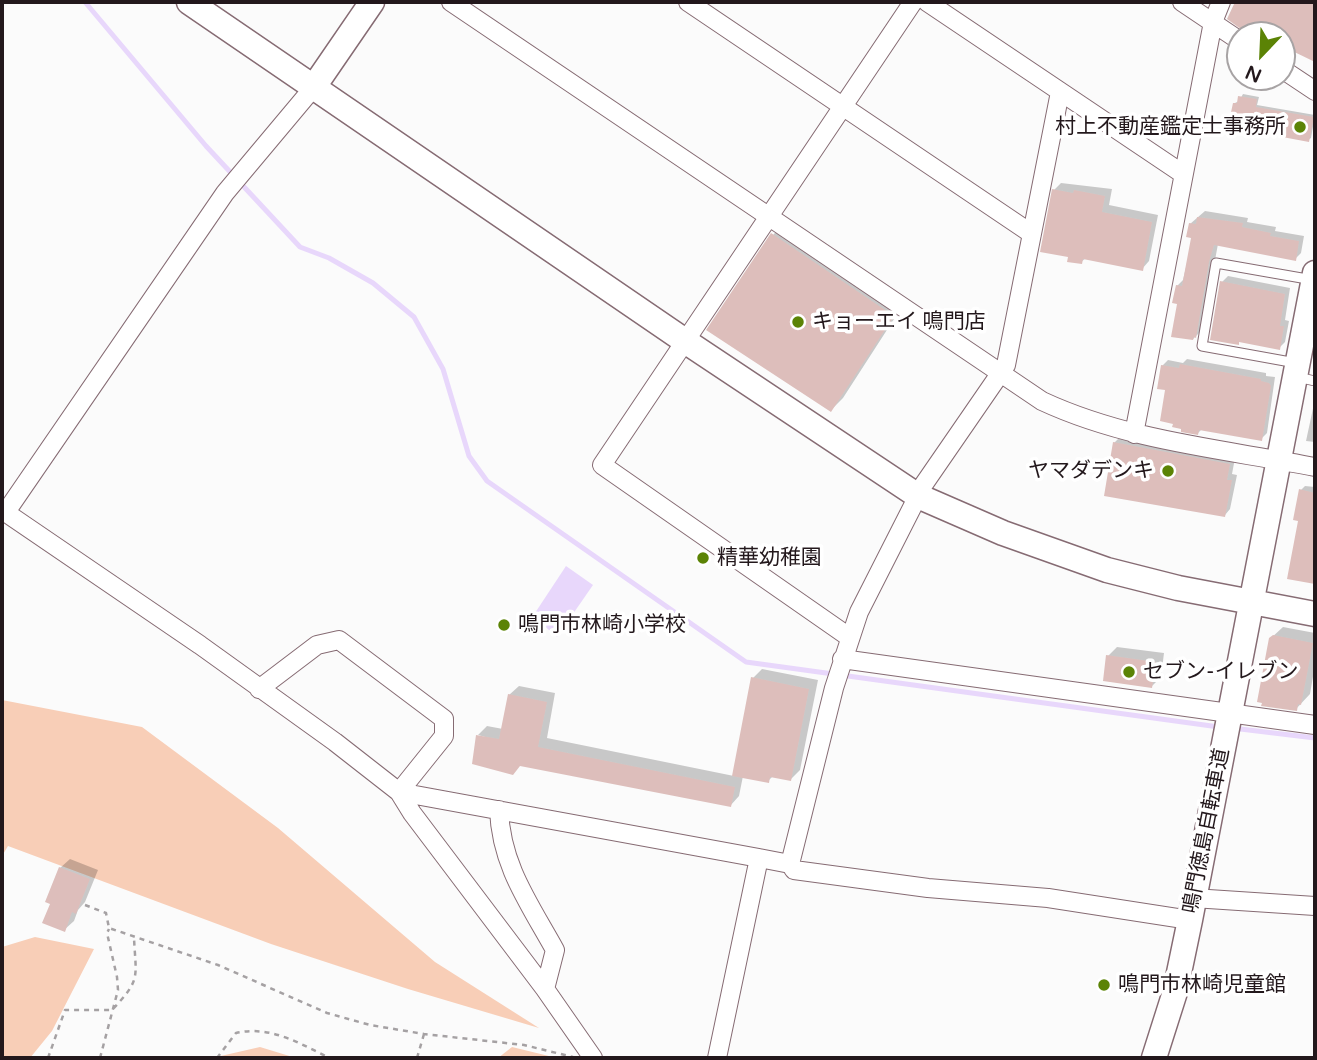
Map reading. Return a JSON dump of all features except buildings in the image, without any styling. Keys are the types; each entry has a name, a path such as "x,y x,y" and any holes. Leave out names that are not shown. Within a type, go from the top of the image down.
{"street":[{"path":"189,2 685,341 918,496 1081,563 1143,580 1315,614"},
{"path":"372,2 313,88 225,192 4,511 200,645 335,742 399,792 593,1058"},
{"path":"451,2 1042,401 1087,421 1134,434 1315,467"},
{"path":"688,2 1032,234"},
{"path":"849,637 602,465 913,2"},
{"path":"927,2 1183,174"},
{"path":"1182,2 1226,31"},
{"path":"1134,434 1213,22 1221,2"},
{"path":"1296,78 1315,91"},
{"path":"790,864 841,662 859,612 924,484 1006,365 1060,92"},
{"name":"鳴門徳島自転車道","path":"1154,1058 1175,992 1280,460 1303,374 1315,277"},
{"path":"259,689 317,645 339,640 444,719 444,736 399,792"},
{"path":"841,662 1228,722 1315,725"},
{"path":"399,792 790,864 794,870 928,888 1191,909 1315,906"},
{"path":"499,810 500,835 507,860 555,950 545,989"},
{"path":"718,1058 759,858"}],"lane":[{"path":"1303,374 1202,346 1216,262 1315,277"}],"path":[{"path":"85,905 106,913 109,928 107,933 117,977 118,990 100,1058"},
{"path":"109,928 218,965 327,1013 370,1025 524,1045 576,1058"},
{"path":"48,1058 65,1010 112,1010 131,990 136,978 134,938"},
{"path":"217,1058 236,1033 251,1030 283,1035 330,1058"},
{"path":"417,1058 424,1034"}],"shaded area":[{"path":"566,566 593,585 557,637 533,616"},
{"path":"2,700 142,727 278,828 435,962 539,1028 271,944 8,846 2,856"},
{"path":"35,937 94,949 52,1031 30,1058 2,1058 2,947"},
{"path":"260,1047 296,1058 212,1058"},
{"path":"512,1047 557,1058 498,1058"}],"waterway":[{"path":"85,2 206,146 300,247 329,258 373,283 414,317 443,369 469,456 487,481 746,662 1219,727"},
{"path":"1232,728 1315,738"}],"place":[{"name":"村上不動産鑑定士事務所","path":"1300,127"},
{"name":"キョーエイ 鳴門店","path":"798,322"},
{"name":"ヤマダデンキ","path":"1168,471"},
{"name":"精華幼稚園","path":"703,558"},
{"name":"鳴門市林崎小学校","path":"504,625"},
{"name":"セブン-イレブン","path":"1129,672"},
{"name":"鳴門市林崎児童館","path":"1104,985"}]}
